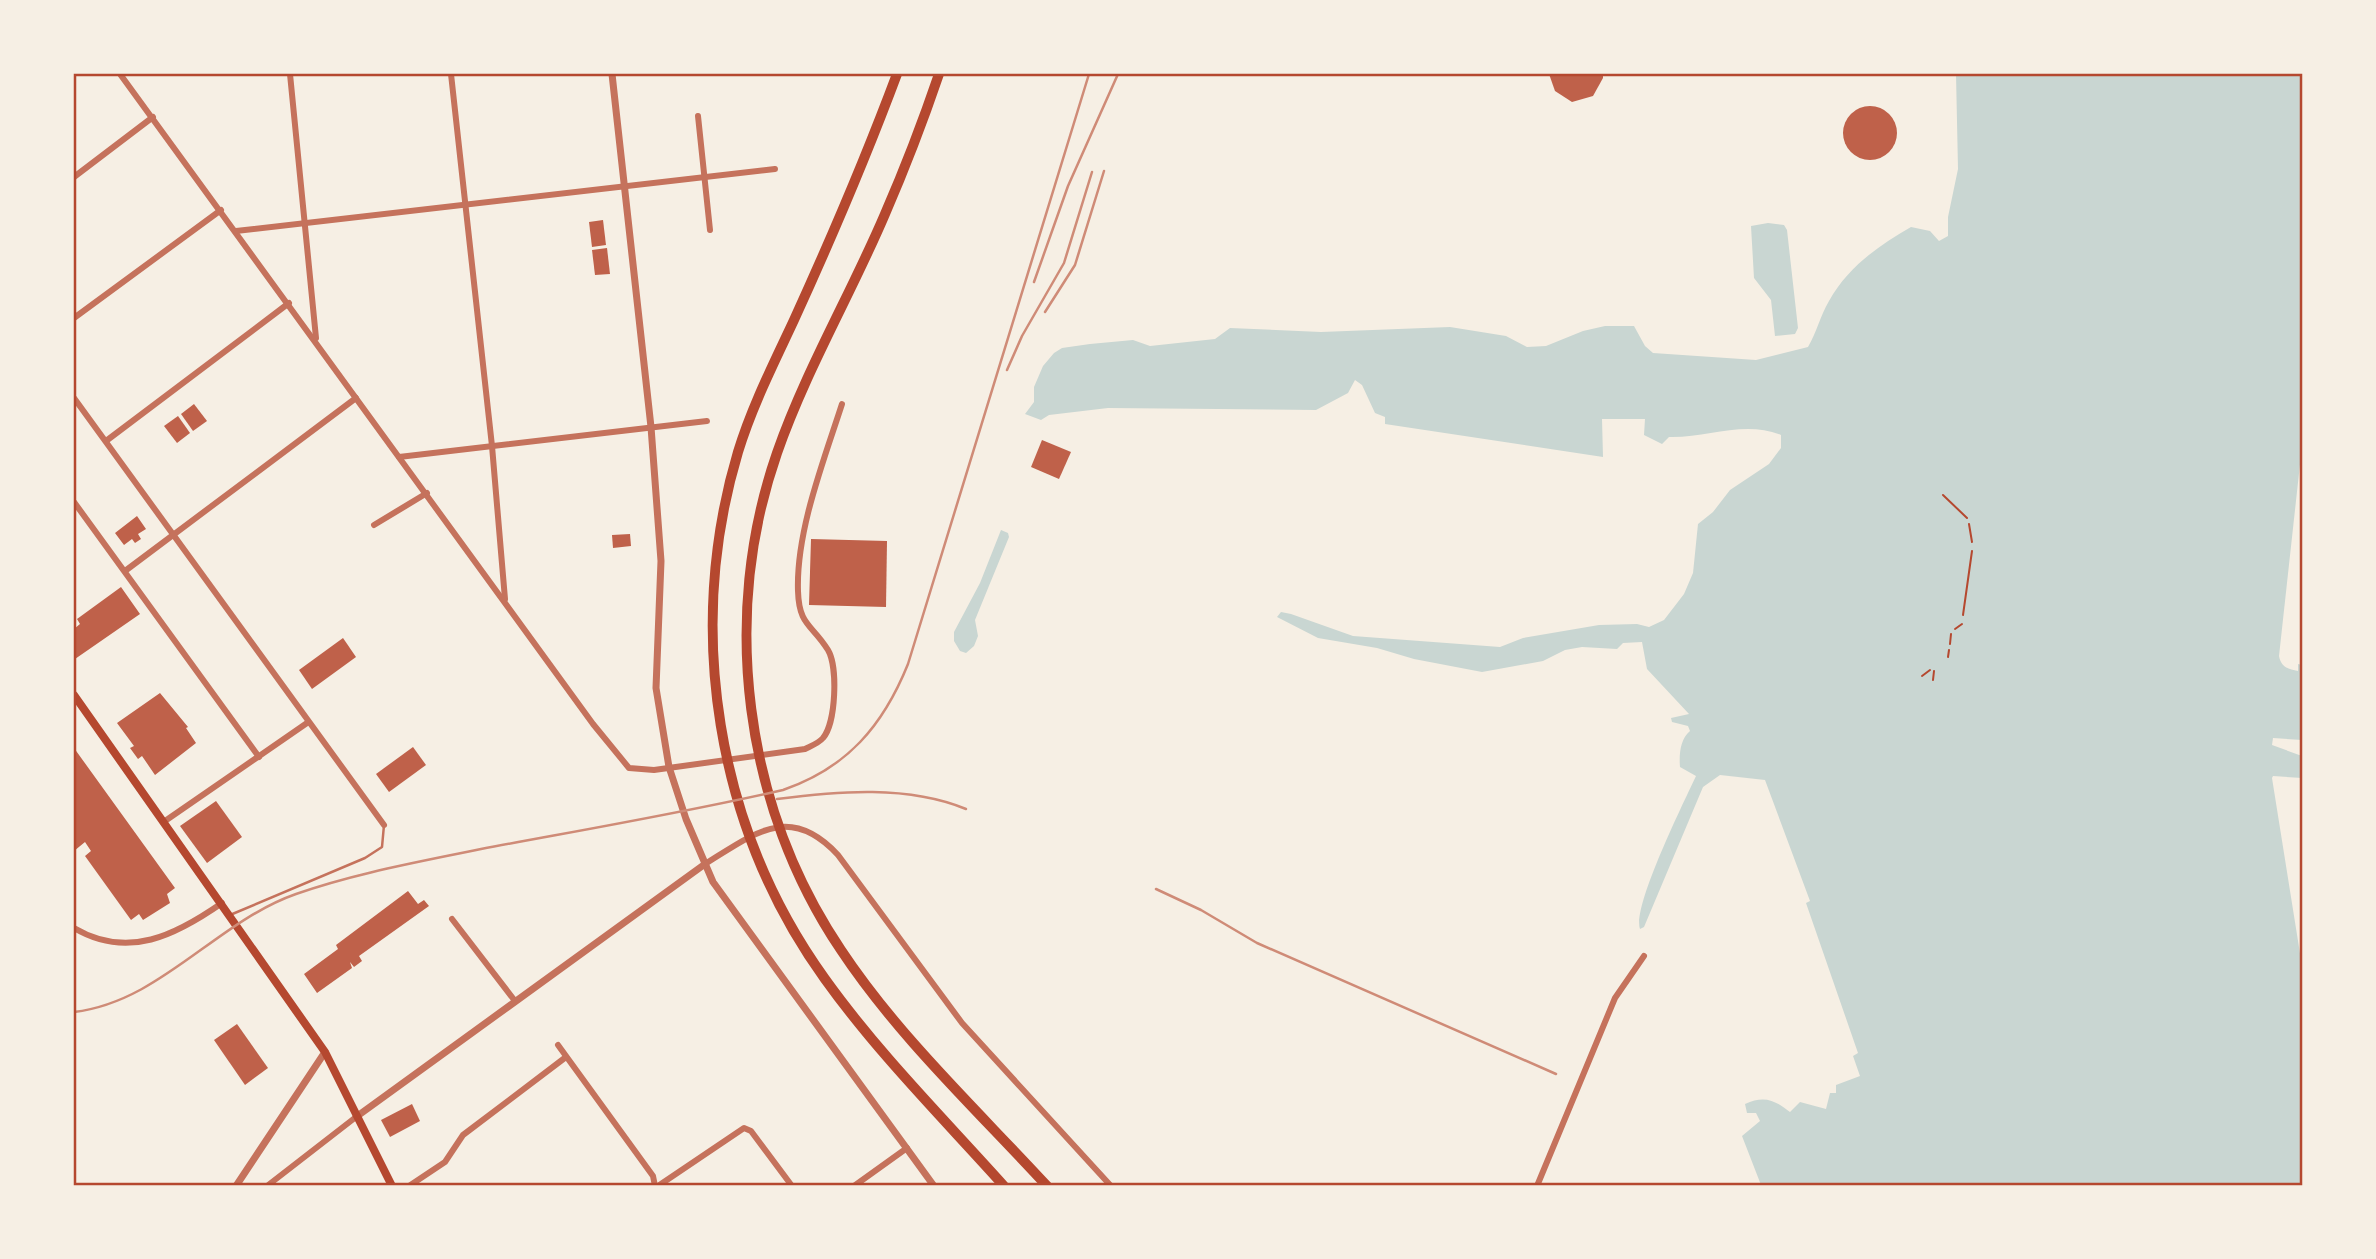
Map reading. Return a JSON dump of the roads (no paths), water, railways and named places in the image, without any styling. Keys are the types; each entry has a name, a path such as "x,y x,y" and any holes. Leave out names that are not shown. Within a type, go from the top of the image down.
{"highway":[{"path":"897,74 859,171 777,354 738,452 722,522 713,590 712,626 719,726 743,818 755,852 802,945 857,1021 1004,1185"},
{"path":"939,74 885,214 785,433 762,504 747,609 751,710 775,817 792,862 840,949 884,1007 1047,1185"}],"main road":[{"path":"74,695 325,1052 392,1185"}],"street":[{"path":"120,74 624,765 640,771 805,749 823,739 833,720 829,652 801,618 798,589 802,552 816,486 842,404"},
{"path":"127,74 128,83"},
{"path":"289,74 316,340"},
{"path":"451,74 492,446 505,601"},
{"path":"611,74 651,427 661,561 656,688 669,767 686,819 713,882 934,1185"},
{"path":"698,116 710,230"},
{"path":"74,177 153,117"},
{"path":"236,231 775,169"},
{"path":"74,318 221,210"},
{"path":"106,441 289,303"},
{"path":"74,398 307,723 384,825"},
{"path":"124,571 356,398"},
{"path":"399,457 707,421"},
{"path":"374,525 427,493"},
{"path":"74,502 259,757"},
{"path":"165,821 307,723"},
{"path":"267,1185 356,1117 705,864 757,832 791,824 809,831 838,855 962,1023 1111,1185"},
{"path":"74,928 88,936 118,943 149,942 179,932 222,903"},
{"path":"452,919 515,1001"},
{"path":"1537,1185 1615,998 1644,956"},
{"path":"558,1045 657,1185 738,1128 751,1131 792,1185"},
{"path":"236,1185 325,1052"},
{"path":"409,1185 445,1162 463,1135 566,1057"},
{"path":"855,1185 907,1148"}],"lane":[{"path":"230,915 365,858 382,847 384,825"}],"railway":[{"path":"74,1012 105,1005 134,993 161,978 240,923 296,894 411,863 783,790 806,781 844,757 860,742 887,707 908,664 1089,74"},
{"path":"1034,282 1068,186 1118,74"},
{"path":"1045,312 1075,265 1104,171"},
{"path":"1007,370 1022,336 1064,263 1092,172"},
{"path":"777,799 848,792 897,793 944,801 966,809"},
{"path":"1156,889 1201,910 1257,943 1556,1074"}]}
